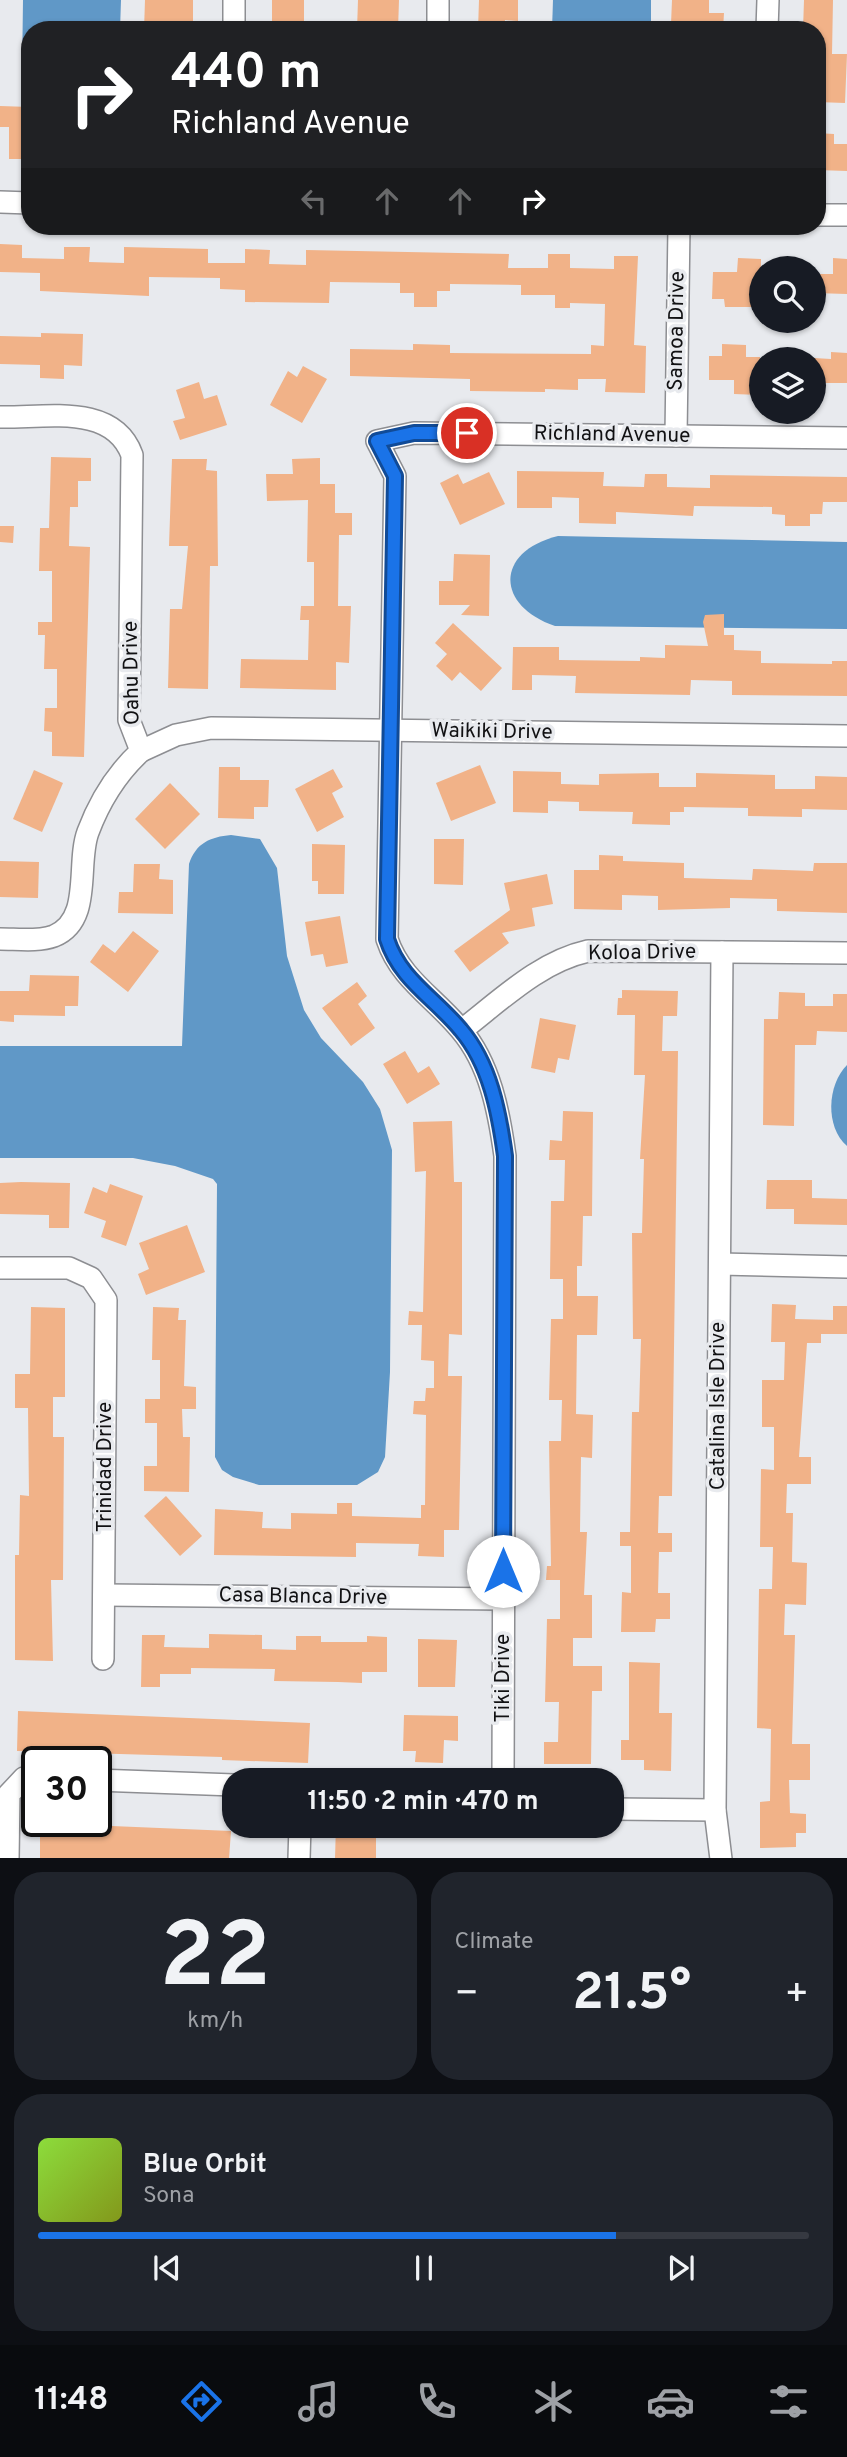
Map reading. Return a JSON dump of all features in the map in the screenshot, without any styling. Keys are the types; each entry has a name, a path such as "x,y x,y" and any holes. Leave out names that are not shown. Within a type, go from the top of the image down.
{"street":[{"path":"234,0 234,21"},
{"path":"438,0 438,21"},
{"path":"767,21 768,0"},
{"path":"0,202 21,203"},
{"path":"826,215 847,215"},
{"name":"Samoa Drive","path":"676,436 678,235"},
{"name":"Oahu Drive","path":"0,417 95,420 105,422 124,436 132,455 129,720 141,751 118,772 87,835 76,916 56,935 42,939 0,939"},
{"name":"Richland Avenue","path":"377,441 414,433 847,438"},
{"name":"Tiki Drive","path":"377,441 395,476 387,939 394,961 462,1030 479,1057 492,1091 505,1156 503,1768"},
{"name":"Waikiki Drive","path":"141,751 176,735 211,728 847,736"},
{"name":"Koloa Drive","path":"462,1030 541,969 567,956 588,951 847,953"},
{"name":"Catalina Isle Drive","path":"721,1858 715,1810 722,952"},
{"path":"719,1264 847,1267"},
{"name":"Trinidad Drive","path":"0,1268 69,1268 91,1278 106,1300 103,1660"},
{"name":"Casa Blanca Drive","path":"104,1595 503,1599"},
{"path":"8,1858 9,1794 21,1781"},
{"path":"112,1781 222,1785"},
{"path":"624,1809 715,1810"},
{"path":"299,1858 300,1838"}],"water":[{"path":"23,0 121,0 120,21 23,21"},
{"path":"553,0 651,0 651,21 552,21"},
{"path":"558,536 847,542 847,629 555,626 536,617 522,606 513,593 510,580 513,566 522,554 537,544"},
{"path":"231,835 260,839 277,868 287,956 304,1010 321,1038 363,1082 380,1109 392,1150 390,1372 385,1457 378,1472 357,1485 259,1485 233,1477 222,1470 215,1457 217,1184 213,1179 175,1166 133,1158 0,1158 0,1046 182,1046 189,864 205,842"},
{"path":"847,1065 847,1146 835,1128 831,1106 835,1083"}],"building":[{"path":"145,0 193,0 193,21 144,21"},
{"path":"272,0 304,0 304,21 272,21"},
{"path":"358,0 399,0 398,21 357,21"},
{"path":"479,0 518,0 518,21 478,21"},
{"path":"672,0 709,0 709,13 724,13 724,21 671,21"},
{"path":"804,0 833,0 832,54 847,54 845,103 826,102 826,21 803,21"},
{"path":"0,106 21,107 21,159 9,159 9,127 0,127"},
{"path":"826,134 834,134 834,144 847,144 847,171 826,170"},
{"path":"0,244 22,245 22,258 64,259 64,247 90,247 89,262 124,263 124,247 208,249 208,263 245,263 245,249 270,250 269,264 306,265 306,250 509,254 508,268 548,268 548,254 570,254 570,268 614,269 614,256 638,256 634,345 646,346 645,393 605,392 606,379 578,379 578,390 545,389 545,392 470,391 470,379 350,376 350,349 413,350 413,344 450,345 450,353 591,354 591,345 604,346 605,304 570,303 570,308 555,308 555,295 521,295 521,285 450,284 450,291 437,291 437,307 414,307 414,293 400,293 400,283 330,282 329,303 245,302 245,290 220,289 220,278 149,277 149,296 40,291 40,273 0,272"},
{"path":"738,258 749,258 749,307 725,307 724,299 712,299 713,272 737,272"},
{"path":"833,258 847,259 847,294 826,293 826,274 833,274"},
{"path":"41,333 83,334 82,366 64,365 64,379 40,378 40,365 0,364 0,336 41,337"},
{"path":"722,344 746,345 746,357 749,357 749,395 734,394 734,380 709,380 709,356 722,356"},
{"path":"831,352 847,353 847,383 826,383 826,359 831,359"},
{"path":"303,366 327,379 302,423 270,405 288,371 297,377"},
{"path":"199,382 204,399 217,395 227,425 180,440 173,421 185,418 176,390"},
{"path":"51,457 91,458 91,481 78,481 78,507 70,507 69,546 90,547 84,757 52,756 52,732 44,731 45,708 57,708 57,669 44,669 45,635 38,635 38,622 52,622 52,571 39,571 40,528 49,528"},
{"path":"320,458 320,484 335,484 335,513 352,513 352,535 339,535 338,606 351,606 349,663 336,662 336,690 240,688 241,659 308,660 309,620 300,620 301,606 314,606 314,562 307,562 308,500 267,501 266,474 293,474 292,459"},
{"path":"172,459 207,459 206,470 217,471 218,566 210,566 208,689 168,688 170,609 182,609 188,546 169,546"},
{"path":"517,471 604,472 603,486 644,487 645,474 667,474 667,487 710,488 710,475 847,477 847,502 823,502 822,514 810,514 810,526 785,526 785,515 772,514 772,507 694,506 693,516 616,512 616,524 579,523 579,498 552,497 552,508 517,508"},
{"path":"489,472 505,504 460,525 440,483 458,474 463,484"},
{"path":"0,526 14,526 13,543 0,542"},
{"path":"454,554 490,555 489,616 461,615 470,605 439,605 439,581 453,581"},
{"path":"724,614 724,635 734,635 734,650 761,651 761,663 832,664 832,661 847,661 847,696 732,695 732,681 691,680 690,695 575,693 576,676 532,675 532,690 512,690 513,647 559,647 559,660 640,661 640,657 665,658 665,645 708,646 703,622 705,615"},
{"path":"453,623 502,668 481,691 460,672 452,681 436,666 447,654 435,643"},
{"path":"480,765 496,803 451,821 436,783"},
{"path":"219,767 240,767 240,780 269,780 268,807 254,807 254,819 218,818"},
{"path":"333,769 343,787 332,793 344,817 317,832 295,789"},
{"path":"34,770 63,783 42,832 13,819"},
{"path":"513,771 561,772 561,784 599,785 599,774 659,773 659,787 696,787 696,773 775,775 775,789 815,789 815,776 847,777 847,810 802,809 802,817 748,816 748,808 684,807 684,812 670,812 670,825 632,824 633,812 579,811 579,802 548,801 548,813 513,812"},
{"path":"170,783 200,814 165,849 135,819"},
{"path":"434,839 464,839 463,885 434,884"},
{"path":"312,844 345,845 344,894 318,894 318,881 312,881"},
{"path":"599,855 623,856 623,861 684,863 684,878 752,880 753,869 813,871 814,863 847,863 847,913 777,911 777,899 730,898 730,908 658,910 658,896 622,895 622,910 574,909 574,870 599,870"},
{"path":"0,861 39,862 38,898 0,897"},
{"path":"134,864 160,864 159,879 173,880 173,914 118,913 119,892 133,892"},
{"path":"547,874 553,904 532,908 535,926 502,933 509,943 470,972 454,951 510,910 504,883"},
{"path":"340,916 348,963 326,967 323,954 311,956 305,922"},
{"path":"133,931 159,951 128,992 90,962 103,944 115,953"},
{"path":"30,975 79,976 78,1006 65,1006 65,1016 14,1015 14,1022 0,1021 0,991 29,991"},
{"path":"357,982 367,996 358,1004 375,1028 351,1046 322,1008"},
{"path":"622,990 678,991 677,1016 663,1016 662,1051 678,1051 672,1496 659,1496 658,1533 672,1533 672,1552 659,1552 658,1593 670,1593 670,1619 656,1619 655,1632 621,1632 622,1592 631,1593 631,1546 620,1546 620,1532 630,1532 632,1412 639,1412 641,1339 633,1339 632,1233 642,1233 644,1159 640,1159 645,1075 634,1075 635,1015 617,1015 618,998 622,998"},
{"path":"779,992 805,993 805,1006 833,1006 833,994 847,994 847,1032 817,1031 816,1045 795,1045 794,1126 763,1125 764,1019 778,1019"},
{"path":"540,1018 576,1025 569,1060 558,1058 555,1073 531,1068"},
{"path":"405,1051 418,1073 429,1066 440,1084 407,1104 383,1064"},
{"path":"563,1111 593,1112 592,1216 583,1216 582,1266 577,1266 577,1296 598,1296 597,1335 577,1335 576,1414 593,1415 592,1458 581,1457 580,1532 587,1532 584,1595 592,1595 592,1638 573,1638 573,1666 602,1666 602,1691 592,1691 591,1764 544,1764 544,1742 558,1742 559,1702 545,1702 547,1619 560,1619 560,1580 546,1580 547,1566 551,1566 549,1441 561,1441 562,1400 549,1400 551,1319 563,1319 563,1279 550,1279 551,1201 564,1201 565,1160 549,1160 550,1140 562,1141"},
{"path":"452,1121 454,1182 462,1182 462,1335 449,1334 448,1376 462,1376 459,1530 444,1530 444,1557 418,1556 419,1544 356,1543 356,1557 214,1555 215,1509 263,1512 262,1528 291,1529 291,1513 337,1514 337,1503 352,1503 352,1516 421,1518 421,1505 425,1505 426,1415 413,1414 414,1401 425,1401 426,1388 434,1388 434,1361 421,1360 422,1325 408,1325 409,1311 423,1312 426,1171 415,1172 413,1122"},
{"path":"767,1180 812,1180 812,1198 847,1199 847,1225 794,1224 794,1209 766,1209"},
{"path":"0,1183 70,1183 69,1228 49,1228 49,1215 0,1214"},
{"path":"110,1184 143,1196 126,1246 101,1237 106,1221 84,1213 93,1187 107,1193"},
{"path":"187,1225 205,1272 146,1295 138,1274 149,1269 139,1243"},
{"path":"772,1304 796,1305 795,1319 833,1320 833,1306 847,1306 847,1334 821,1334 821,1343 807,1343 799,1457 811,1457 811,1484 787,1484 786,1513 793,1513 792,1562 807,1563 806,1605 785,1604 784,1635 795,1635 792,1744 810,1744 810,1780 789,1780 790,1813 806,1814 806,1833 796,1833 796,1847 760,1848 760,1802 770,1801 771,1729 757,1728 759,1589 772,1589 773,1547 760,1547 761,1469 774,1470 774,1427 762,1427 762,1380 784,1380 785,1342 771,1342"},
{"path":"31,1307 65,1308 65,1397 53,1397 53,1437 64,1437 63,1580 51,1580 53,1661 15,1660 15,1555 19,1555 20,1495 29,1496 28,1408 15,1408 15,1374 30,1374"},
{"path":"153,1307 179,1308 178,1320 186,1320 184,1386 196,1387 196,1409 182,1409 183,1437 190,1437 189,1492 144,1491 144,1466 157,1466 157,1423 145,1423 145,1399 160,1399 160,1360 152,1360"},
{"path":"166,1496 202,1536 180,1556 144,1516"},
{"path":"209,1634 262,1635 262,1649 296,1650 296,1636 321,1636 321,1642 367,1642 367,1636 387,1637 387,1672 362,1672 362,1683 274,1681 275,1669 191,1668 191,1674 160,1674 160,1687 141,1687 142,1635 165,1635 164,1647 209,1648"},
{"path":"418,1639 457,1640 455,1687 418,1687"},
{"path":"629,1662 660,1663 659,1713 672,1713 671,1771 644,1770 644,1760 621,1760 621,1740 629,1740"},
{"path":"18,1711 310,1723 308,1763 112,1754 112,1746 21,1746 21,1751 17,1751"},
{"path":"404,1715 458,1716 458,1741 444,1740 443,1763 415,1762 416,1751 403,1751"},
{"path":"112,1826 222,1831 222,1838 230,1838 229,1858 40,1858 40,1837 112,1837"},
{"path":"336,1838 376,1838 376,1858 335,1858"}],"route":[{"path":"467,433 414,433 377,441 395,476 387,939 394,961 462,1030 479,1057 501,1124 505,1156 503,1571"}]}
